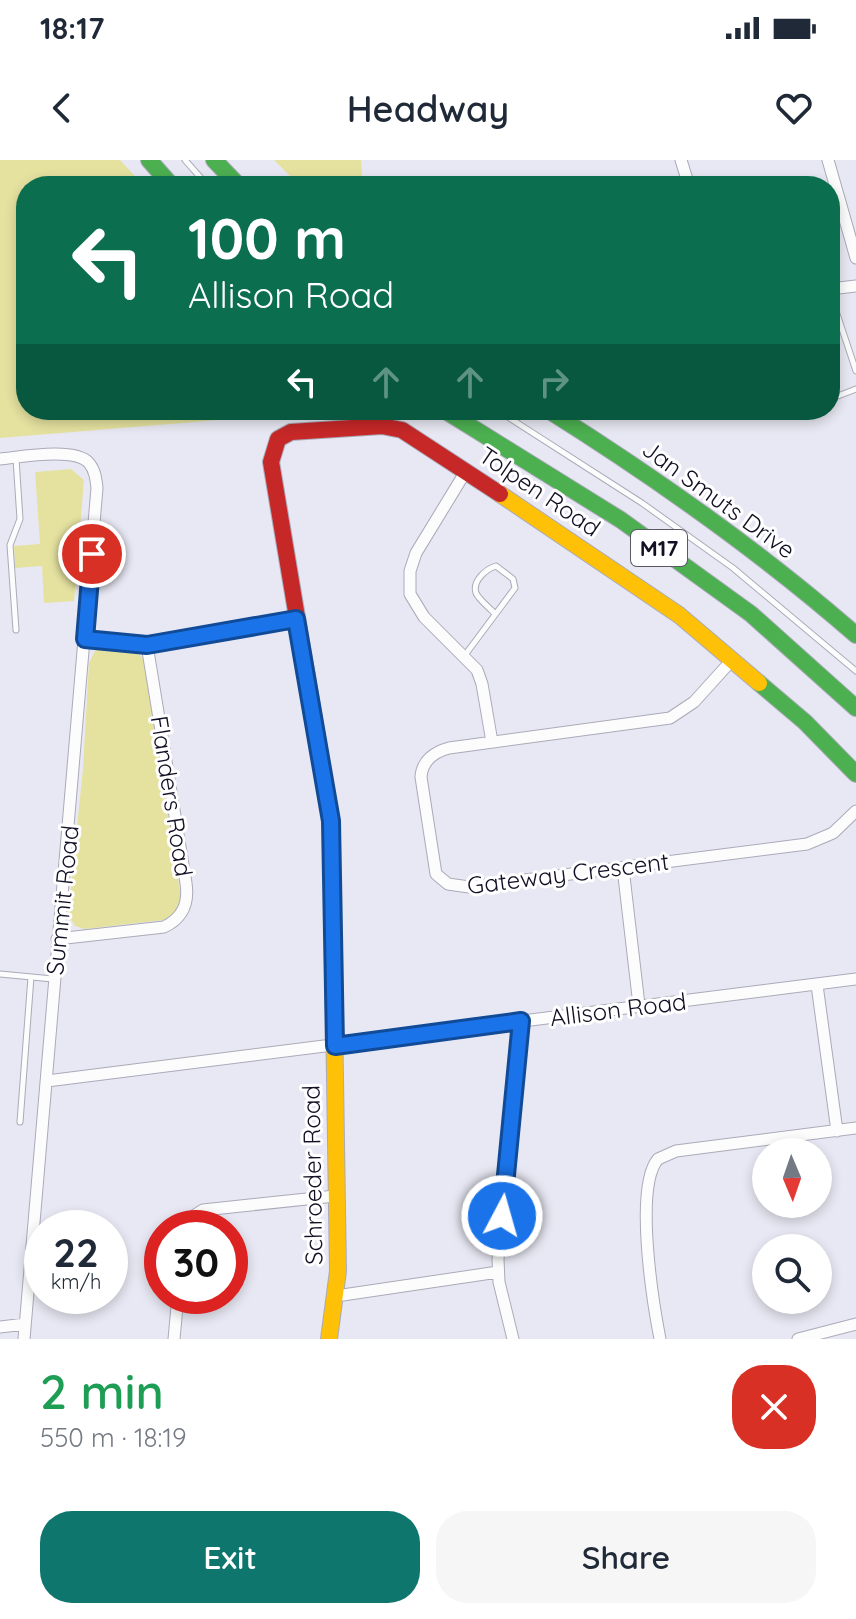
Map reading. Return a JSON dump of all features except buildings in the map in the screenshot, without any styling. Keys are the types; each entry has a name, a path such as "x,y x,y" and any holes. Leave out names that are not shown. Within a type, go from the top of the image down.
{"street":[{"path":"149,160 163,176"},
{"path":"214,160 229,176"},
{"path":"840,201 856,256"},
{"name":"M17","path":"460,420 621,520 751,614 856,708"},
{"name":"Jan Smuts Drive","path":"563,420 726,530 793,581 856,635"},
{"name":"Tolpen Road","path":"276,440 291,432 388,426 402,430 679,615 805,722 856,774"},
{"name":"Schroeder Road","path":"276,440 271,462 331,821 338,1271 329,1339"},
{"name":"Summit Road","path":"16,458 77,455 89,462 95,473 97,488 57,939 39,1210"},
{"path":"0,459 16,458"},
{"path":"466,471 416,553 409,580 410,594 416,607 477,670 492,742"},
{"path":"85,639 147,645 296,619"},
{"name":"Flanders Road","path":"57,939 164,927 179,917 186,904 185,872 147,645"},
{"name":"Gateway Crescent","path":"732,660 694,702 670,718 438,751 421,771 421,788 433,866 440,879 456,887 469,887 817,841 840,828 856,811"},
{"path":"623,868 639,1005"},
{"name":"Allison Road","path":"47,1081 856,979"},
{"path":"817,985 837,1131"},
{"path":"513,1339 498,1272 521,1021"},
{"path":"660,1339 651,1294 647,1245 649,1183 654,1164 662,1156 676,1151 856,1128"},
{"path":"203,1210 335,1196"},
{"path":"336,1296 498,1272"},
{"name":"Summit Road","path":"24,1339 27,1314"},
{"path":"174,1339 176,1314"},
{"path":"0,1327 25,1324"},
{"path":"798,1339 856,1324"}],"lane":[{"path":"185,160 199,176"},
{"path":"840,322 856,371"},
{"path":"513,420 642,503 720,559 856,671"},
{"path":"16,458 20,519 10,547 16,630"},
{"path":"465,656 516,585 496,566 489,568 476,587 478,596 495,614"},
{"path":"0,974 54,979"},
{"path":"20,1122 31,977"}],"shaded area":[{"path":"0,160 120,160 135,176 16,176 16,420 219,420 0,438"},
{"path":"274,160 361,160 362,176 290,176"},
{"path":"71,469 84,480 74,601 44,603 42,566 15,568 14,546 40,544 35,472"},
{"path":"103,646 132,649 144,661 181,898 174,913 164,920 84,929 75,926 68,915 83,768 89,663 95,651"}],"traffic: fast":[{"path":"149,160 163,176"},
{"path":"214,160 229,176"},
{"path":"460,420 621,520 751,614 856,708"},
{"path":"563,420 706,516 783,574 856,635"},
{"path":"759,683 805,722 856,774"}],"traffic: slow":[{"path":"500,494 679,615 759,683"},
{"path":"306,671 331,821 338,1271 329,1339"}],"traffic: jam":[{"path":"306,671 271,462 278,439 291,432 382,426 402,430 500,494"}],"route":[{"path":"92,554 85,639 147,645 296,619 331,821 335,1046 521,1021 502,1216"}]}
